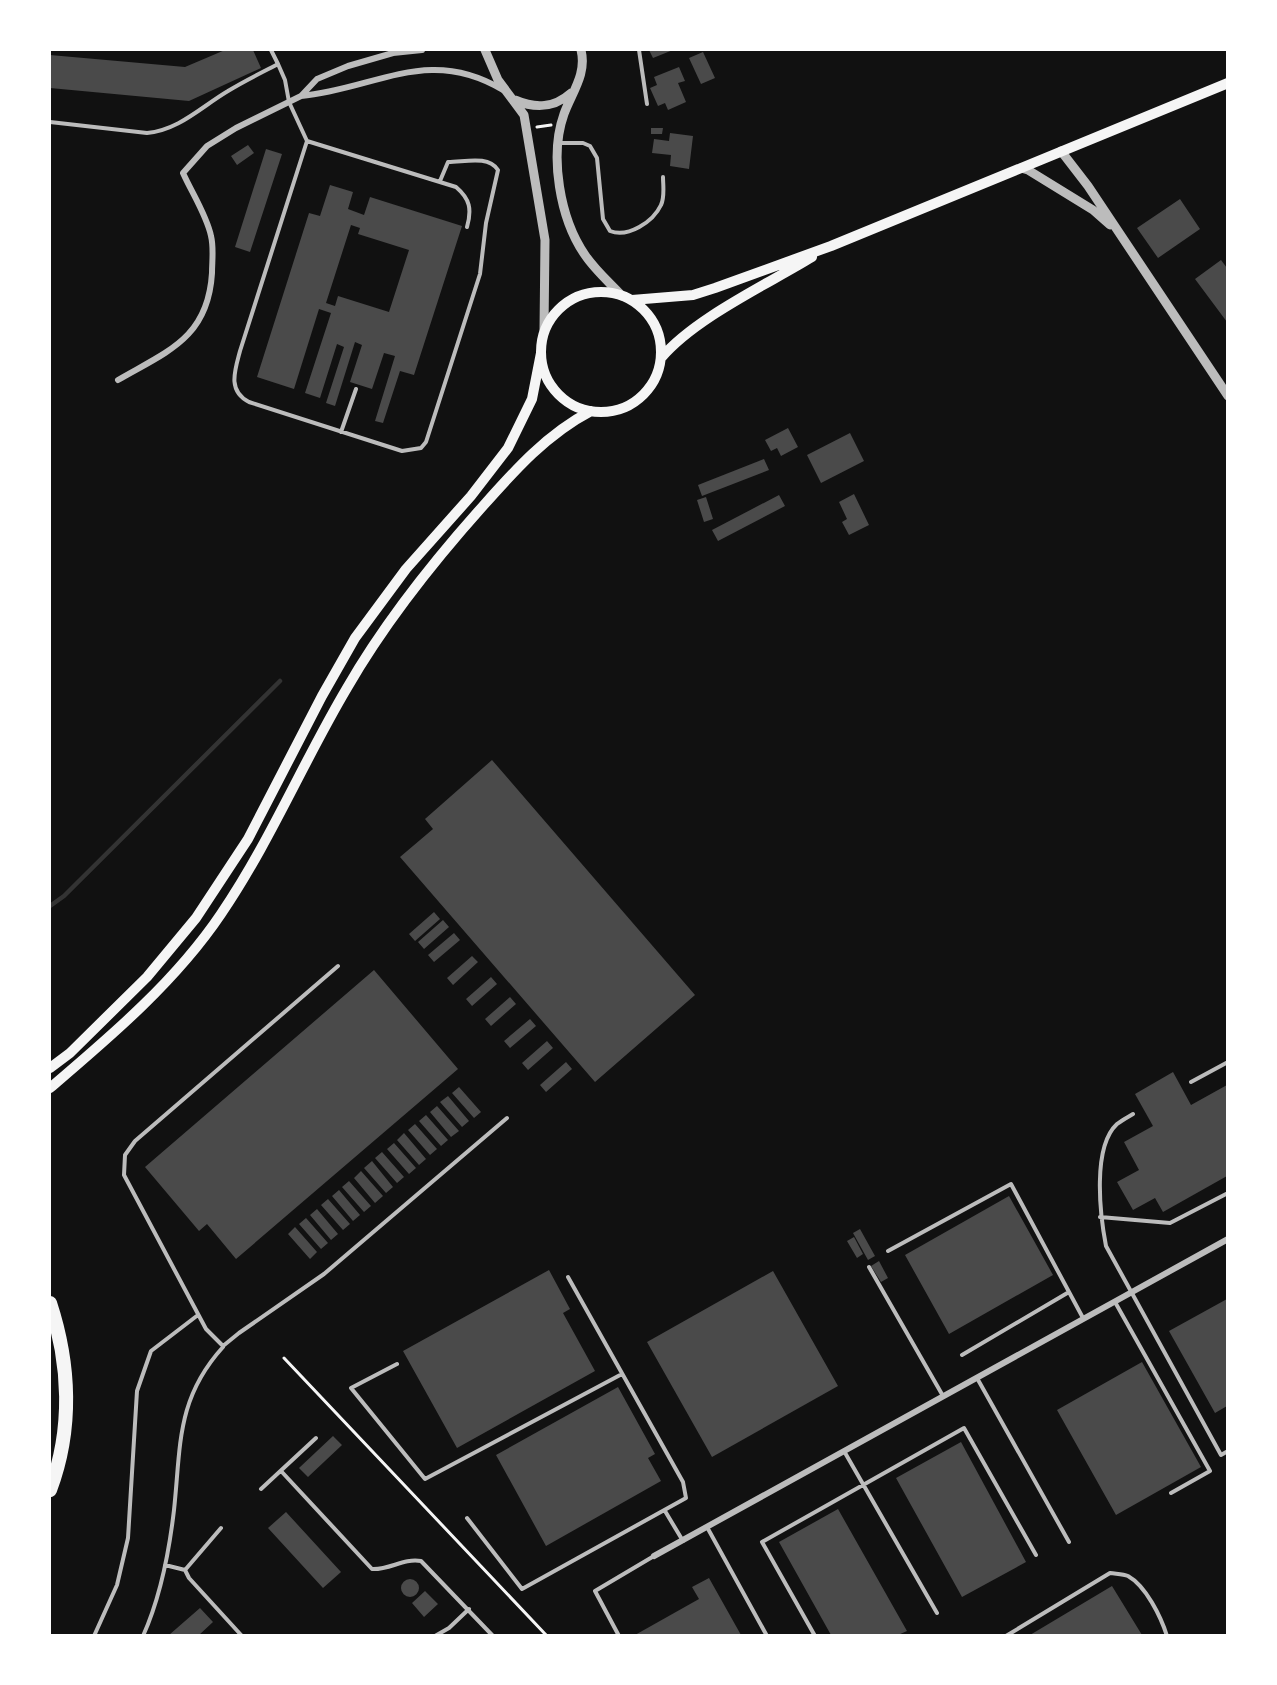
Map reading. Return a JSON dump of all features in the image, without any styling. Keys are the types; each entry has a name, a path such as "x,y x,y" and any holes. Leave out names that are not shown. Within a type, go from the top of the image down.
{"highway":[{"path":"50,1303 61,1339 66,1373 66,1414 61,1447 50,1490"}],"main road":[{"path":"50,1068 70,1053 147,977 196,918 249,839 322,696 355,638 406,569 478,488 508,448 532,399 544,330 552,316 576,297 591,292 627,298 693,295 831,246 1227,83"},
{"path":"661,358 673,344 705,322 831,246"},
{"path":"541,353 542,365 552,387 569,403 591,411 619,409 640,397 654,379 661,358 660,341 655,325 645,311 627,298"},
{"path":"50,1088 150,998 200,944 252,863 347,687 390,620 443,550 528,457 569,423 591,411"}],"street":[{"path":"118,380 169,351 189,334 204,313 211,285 211,235 183,173 207,146 301,96 317,79 348,66 393,54 422,50"},
{"path":"485,50 505,91"},
{"path":"582,50 583,66 556,143 562,191 570,226 584,255 627,298"},
{"path":"301,96 319,94 388,76 447,69 464,71 505,91 515,100 524,115 544,240 544,330"},
{"path":"515,100 539,107 563,100 573,91"},
{"path":"1061,152 1120,235 1227,396"},
{"path":"1021,168 1093,210 1120,235"},
{"path":"654,1556 1227,1239"}],"lane":[{"path":"271,50 285,80 289,102 307,141 233,377 242,398 402,452 421,448 426,442 480,274 486,223 498,170 494,164 486,160 448,162 440,181"},
{"path":"639,50 646,104"},
{"path":"50,122 147,133 161,132 175,127 228,91 278,64"},
{"path":"307,141 456,187 469,202 471,211 467,226"},
{"path":"556,143 583,143 590,146 597,158 603,219 610,231 619,235 632,231 647,221 661,205 663,177"},
{"path":"341,432 356,389"},
{"path":"223,1346 206,1329 124,1175 126,1155 135,1142 338,966"},
{"path":"1191,1082 1227,1062"},
{"path":"1133,1114 1116,1125 1102,1150 1100,1218 1106,1246 1221,1455 1227,1451"},
{"path":"143,1635 165,1565 174,1508 178,1443 187,1403 205,1366 223,1346 246,1328 324,1274 507,1118"},
{"path":"888,1251 1011,1184 1083,1318"},
{"path":"1100,1218 1170,1223 1227,1193"},
{"path":"869,1267 943,1396"},
{"path":"467,1518 522,1589 686,1498 683,1482 568,1277"},
{"path":"962,1354 1069,1292"},
{"path":"1115,1301 1210,1471 1171,1493"},
{"path":"94,1635 117,1585 128,1538 132,1438 137,1391 151,1351 198,1315"},
{"path":"397,1364 351,1388 425,1479 622,1374"},
{"path":"977,1377 1069,1542"},
{"path":"815,1635 762,1542 964,1428 1036,1555"},
{"path":"261,1489 316,1438"},
{"path":"844,1451 862,1486 937,1613"},
{"path":"281,1471 372,1569 385,1569 402,1561 421,1561 493,1635"},
{"path":"665,1511 682,1540"},
{"path":"707,1527 767,1635"},
{"path":"185,1570 221,1528"},
{"path":"619,1635 595,1591 654,1556"},
{"path":"165,1565 185,1570 189,1578 242,1635"},
{"path":"1006,1635 1110,1573 1126,1575 1138,1584 1163,1622 1167,1635"},
{"path":"435,1635 449,1628 469,1610"}],"path":[{"path":"284,1358 547,1635"}],"building":[{"path":"225,50 253,50 261,68 189,101 50,88 50,55 185,67"},
{"path":"649,50 673,50 653,58"},
{"path":"703,52 715,78 701,84 689,58"},
{"path":"679,67 685,81 678,83 686,102 668,110 665,103 658,106 650,88 657,85 654,77"},
{"path":"651,128 663,128 662,134 651,134"},
{"path":"670,133 693,136 689,169 670,166 671,155 652,153 654,139 669,141"},
{"path":"248,145 254,153 237,165 231,156"},
{"path":"266,149 282,154 250,252 235,247"},
{"path":"330,185 353,192 348,209 364,215 370,197 462,226 414,375 400,371 383,423 375,421 395,356 384,353 372,389 350,382 362,345 355,342 335,406 326,403 344,347 337,344 320,398 305,393 331,313 319,309 294,389 257,377 309,213 320,216","holes":["351,225 360,228 358,234 409,250 389,312 338,296 335,306 326,303"]},
{"path":"1180,199 1200,229 1158,258 1137,228"},
{"path":"1221,260 1227,268 1227,322 1195,279"},
{"path":"788,428 798,447 781,456 777,448 771,451 765,440"},
{"path":"850,433 864,461 821,483 807,455"},
{"path":"764,459 769,470 702,496 698,485"},
{"path":"854,494 869,525 849,535 842,522 847,519 839,502"},
{"path":"779,495 785,506 718,541 712,530"},
{"path":"706,497 713,519 704,522 697,500"},
{"path":"492,760 695,995 595,1082 400,857 433,829 425,819"},
{"path":"434,912 440,919 415,941 409,934"},
{"path":"443,920 449,927 424,949 418,942"},
{"path":"454,933 460,940 434,962 428,955"},
{"path":"472,956 478,962 453,985 447,978"},
{"path":"374,970 458,1069 236,1259 207,1224 199,1231 145,1167"},
{"path":"491,977 497,984 472,1006 466,999"},
{"path":"510,997 516,1004 491,1026 485,1019"},
{"path":"530,1019 536,1026 510,1048 504,1041"},
{"path":"547,1041 553,1048 528,1070 522,1063"},
{"path":"566,1062 572,1069 546,1092 540,1085"},
{"path":"1173,1072 1191,1105 1227,1085 1227,1176 1163,1212 1155,1198 1133,1210 1117,1182 1139,1170 1124,1142 1153,1126 1135,1094"},
{"path":"459,1087 481,1112 474,1118 452,1093"},
{"path":"448,1096 469,1121 462,1127 440,1102"},
{"path":"437,1106 459,1131 451,1137 430,1112"},
{"path":"426,1115 448,1140 441,1146 419,1121"},
{"path":"415,1124 437,1149 430,1155 408,1130"},
{"path":"404,1133 426,1159 419,1165 397,1140"},
{"path":"394,1143 416,1168 409,1174 387,1149"},
{"path":"382,1152 404,1177 397,1183 375,1158"},
{"path":"372,1161 393,1187 386,1193 364,1168"},
{"path":"361,1171 383,1196 375,1203 354,1178"},
{"path":"349,1181 371,1206 364,1212 342,1187"},
{"path":"339,1190 360,1215 353,1221 332,1196"},
{"path":"1009,1196 1053,1275 949,1334 905,1255"},
{"path":"328,1199 350,1224 343,1230 321,1205"},
{"path":"317,1209 338,1234 331,1240 310,1215"},
{"path":"306,1218 328,1243 321,1249 299,1224"},
{"path":"295,1227 317,1252 310,1259 288,1234"},
{"path":"860,1229 875,1256 868,1260 853,1233"},
{"path":"854,1237 863,1254 857,1258 847,1241"},
{"path":"879,1261 888,1278 881,1282 871,1266"},
{"path":"549,1270 570,1309 563,1313 595,1371 457,1448 403,1351"},
{"path":"773,1271 838,1386 712,1457 647,1342"},
{"path":"1227,1299 1227,1406 1215,1413 1169,1331"},
{"path":"1142,1362 1201,1467 1116,1515 1057,1410"},
{"path":"618,1387 655,1454 648,1458 661,1481 546,1546 496,1455"},
{"path":"333,1436 342,1445 308,1477 299,1468"},
{"path":"961,1442 1026,1562 962,1597 896,1478"},
{"path":"838,1509 907,1631 898,1635 831,1635 779,1542"},
{"path":"286,1512 341,1572 323,1588 268,1528"},
{"path":"709,1578 741,1635 635,1635 699,1599 692,1587"},
{"path":"410,1579 416,1582 419,1588 416,1594 410,1597 404,1594 401,1588 404,1582"},
{"path":"1112,1586 1142,1635 1030,1635"},
{"path":"425,1591 438,1604 424,1617 412,1603"},
{"path":"200,1608 213,1622 199,1635 169,1635"}],"waterway":[{"path":"50,906 64,896 280,681"}]}
